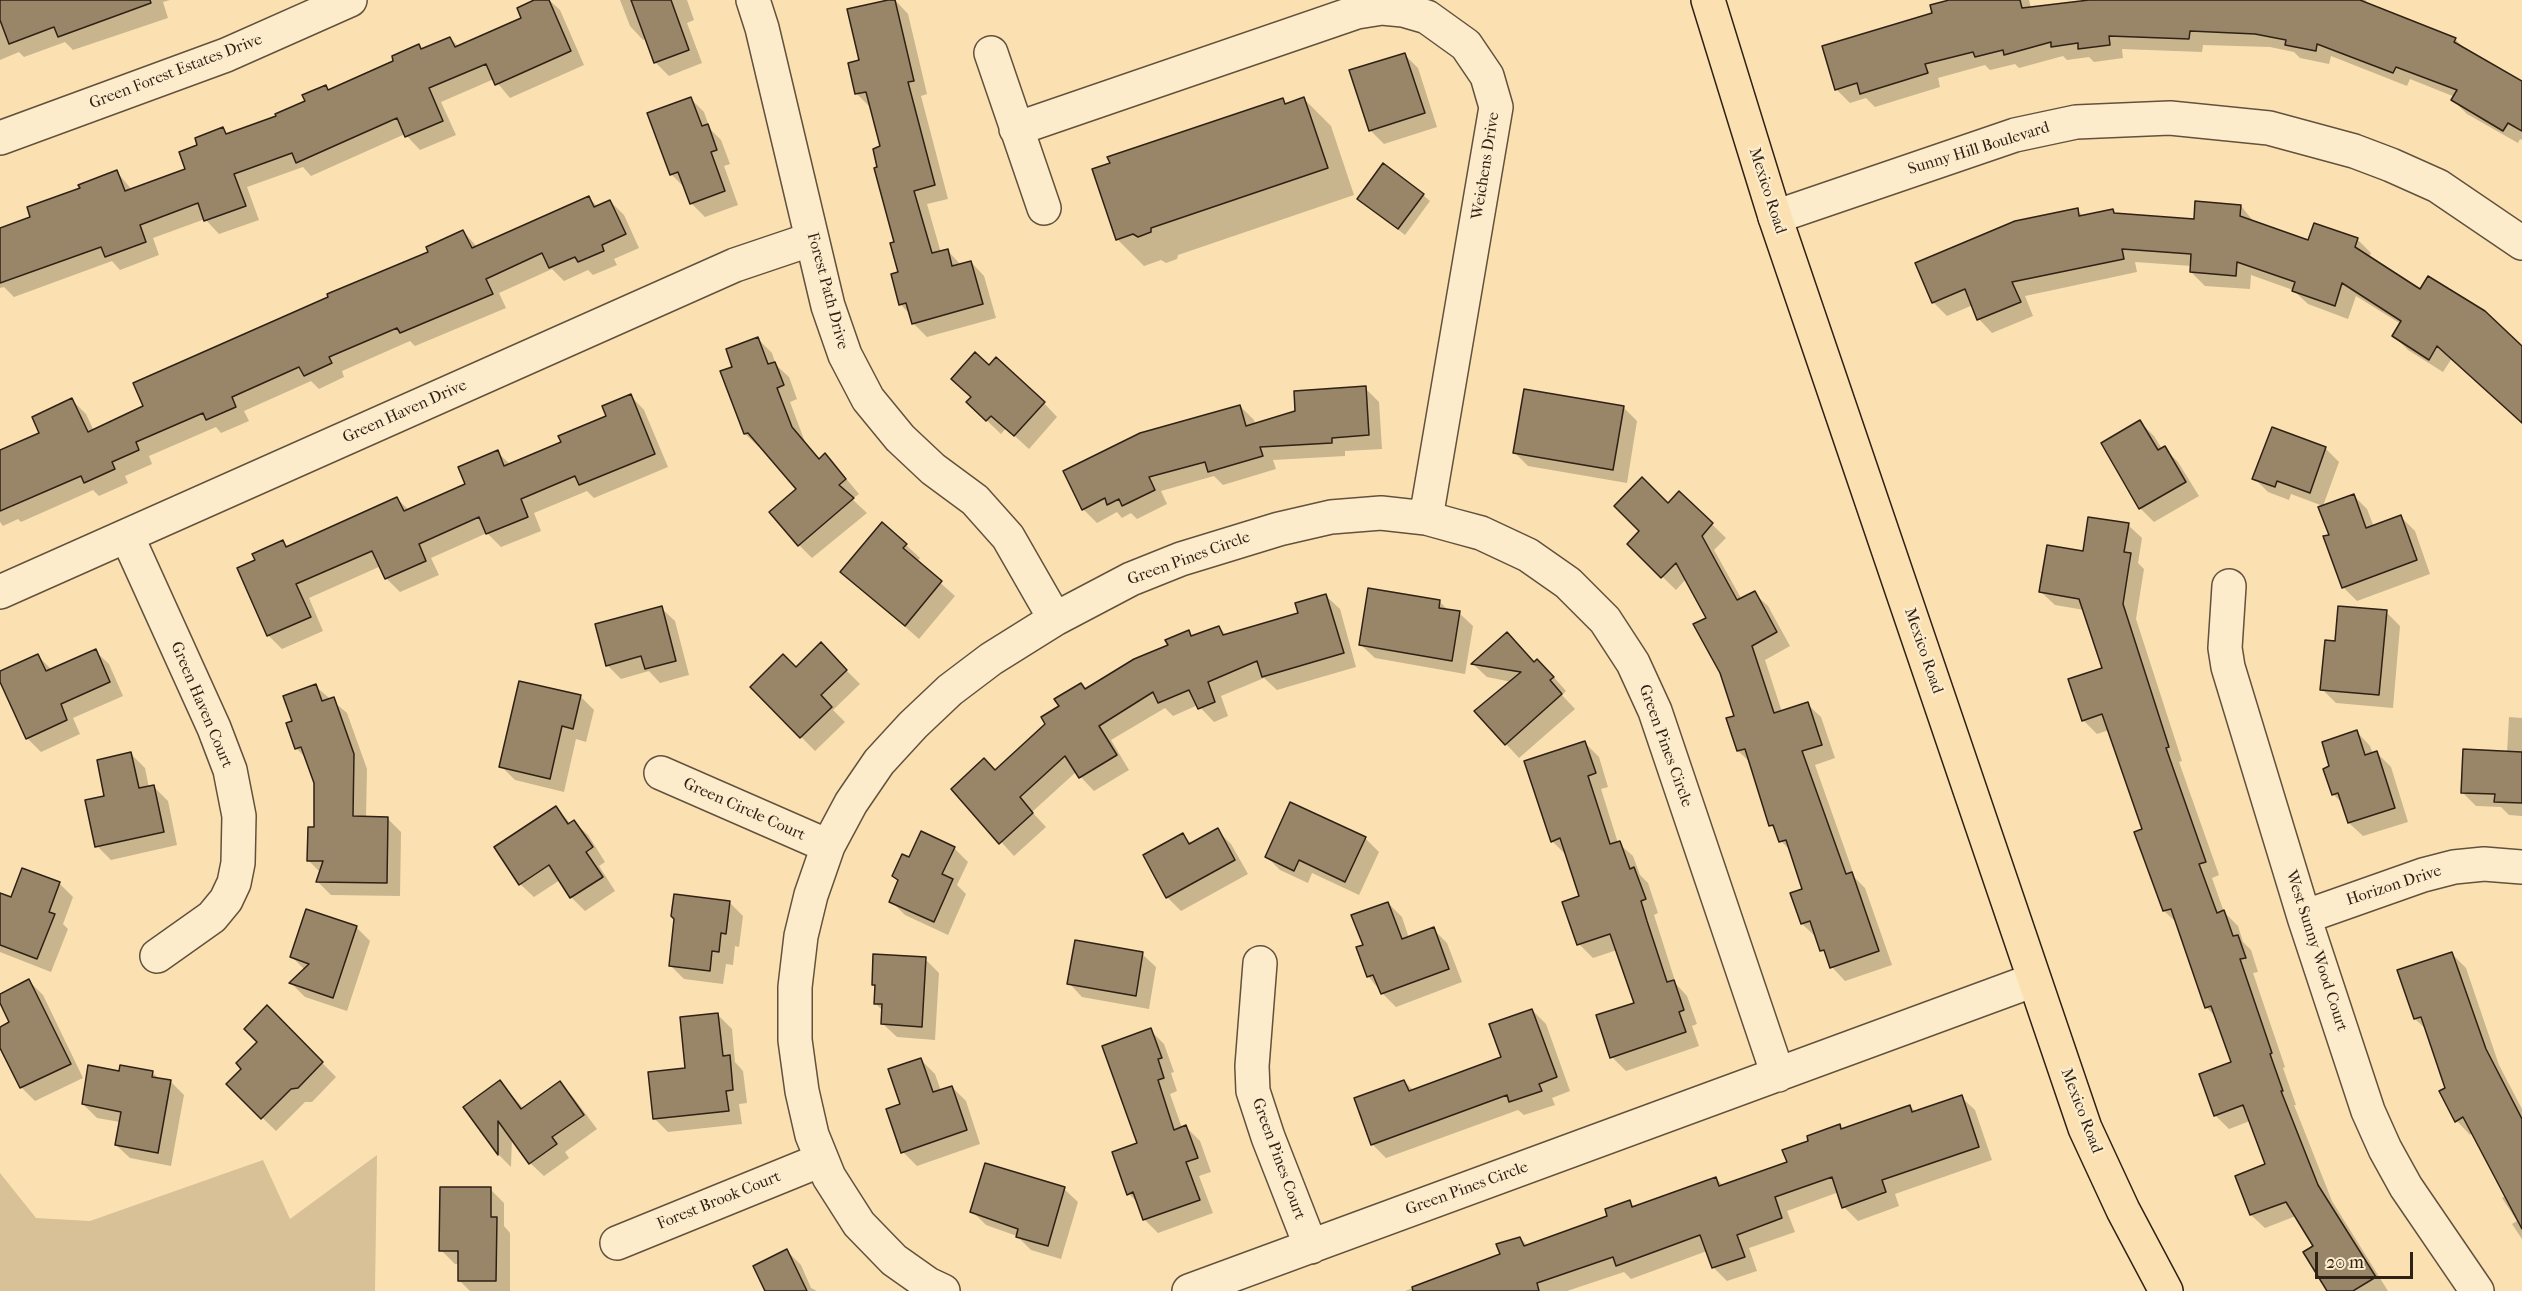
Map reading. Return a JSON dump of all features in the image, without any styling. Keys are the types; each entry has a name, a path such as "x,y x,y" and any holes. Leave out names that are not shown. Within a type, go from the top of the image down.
{"main road":[{"name":"Mexico Road","path":"1708,0 1775,217 2085,1128 2123,1210 2166,1291"}],"street":[{"name":"Green Forest Estates Drive","path":"0,138 226,55 350,0"},
{"name":"Forest Path Drive","path":"753,0 762,28 828,306 844,355 868,399 900,438 933,469 975,500 1008,537 1055,619"},
{"name":"Weichens Drive","path":"1016,129 1357,12 1383,8 1403,10 1427,17 1466,45 1487,76 1496,107 1426,518"},
{"path":"991,54 1044,208"},
{"name":"Sunny Hill Boulevard","path":"1775,217 2015,135 2076,122 2170,118 2269,128 2363,154 2438,186 2522,243"},
{"name":"Green Haven Drive","path":"0,592 735,265 812,239"},
{"name":"Green Pines Circle","path":"943,1291 928,1284 894,1260 859,1224 829,1177 812,1135 802,1091 795,1040 795,987 801,936 811,895 828,846 851,803 879,762 913,724 950,690 991,659 1055,619 1131,579 1232,541 1331,517 1381,513 1426,518 1481,533 1527,555 1568,583 1605,620 1633,663 1655,711 1778,1075"},
{"name":"Green Haven Court","path":"127,536 214,728 230,770 239,816 238,864 234,883 226,900 212,917 157,956"},
{"name":"West Sunny Wood Court","path":"2229,586 2225,648 2228,667 2304,916 2368,1111 2406,1187 2476,1291"},
{"name":"Green Circle Court","path":"661,773 828,846"},
{"name":"Horizon Drive","path":"2304,916 2423,875 2454,867 2484,864 2522,867"},
{"name":"Green Pines Court","path":"1260,963 1252,1066 1253,1091 1268,1137 1311,1247"},
{"name":"Green Pines Circle","path":"1189,1291 2034,980"},
{"name":"Forest Brook Court","path":"617,1243 821,1160"}],"shaded area":[{"path":"377,1155 375,1291 0,1291 0,1173 36,1218 90,1221 263,1160 290,1219"}],"building":[{"path":"0,0 150,0 151,3 58,37 54,27 9,44 0,20"},
{"path":"534,0 549,0 571,51 495,85 486,64 429,88 443,121 405,137 397,118 296,163 292,153 234,174 246,206 204,221 198,203 140,225 146,242 105,257 101,247 0,283 0,228 30,217 27,207 80,188 78,185 117,170 125,191 185,169 179,152 197,145 195,138 223,127 226,134 276,116 275,114 305,101 302,95 326,85 328,90 393,61 392,56 419,44 421,49 450,37 455,47 521,18 517,8"},
{"path":"631,0 671,0 689,50 654,63"},
{"path":"895,0 914,81 908,82 935,185 914,191 932,253 948,249 952,266 971,261 983,304 912,324 906,303 899,305 891,274 898,272 890,243 894,242 874,168 877,167 873,149 880,146 866,92 855,94 848,63 859,60 847,9"},
{"path":"1949,0 2020,0 2022,8 2089,0 2360,0 2456,38 2454,42 2522,81 2522,131 2508,123 2503,131 2451,100 2457,90 2396,67 2393,73 2317,44 2316,51 2285,45 2286,40 2255,34 2190,31 2189,39 2109,36 2110,45 2078,49 2078,43 2051,47 2051,42 2004,55 2003,50 1975,57 1973,52 1925,64 1928,73 1860,94 1857,83 1835,90 1822,46 1932,13 1930,5"},
{"path":"1405,53 1425,113 1369,131 1349,70"},
{"path":"691,97 702,126 708,124 717,150 711,152 725,191 690,204 678,172 670,175 647,113"},
{"path":"1304,97 1328,168 1151,228 1151,232 1138,237 1133,234 1116,240 1092,169 1110,163 1107,157 1283,98 1285,104"},
{"path":"1383,163 1424,194 1398,229 1357,199"},
{"path":"589,196 594,207 610,200 626,234 602,245 604,251 578,262 575,257 549,268 542,253 486,279 493,294 400,333 397,328 329,357 332,363 304,376 299,367 232,397 236,407 206,420 203,413 136,442 139,450 112,462 115,469 84,483 81,476 0,511 0,450 39,433 32,417 72,398 88,432 143,406 133,383 328,297 327,294 428,252 426,247 463,230 472,248"},
{"path":"2195,201 2241,205 2240,216 2308,240 2314,223 2358,238 2355,247 2420,289 2428,276 2485,311 2522,346 2522,423 2437,346 2429,360 2392,336 2401,321 2342,283 2335,306 2292,291 2295,282 2237,262 2236,276 2190,272 2191,254 2122,249 2124,259 2012,282 2021,302 1977,320 1965,289 1932,303 1915,263 2015,221 2078,208 2079,216 2113,209 2114,213 2194,219"},
{"path":"758,337 768,364 775,362 784,385 777,388 792,427 819,459 825,453 846,479 839,485 854,498 798,546 769,512 796,489 748,433 744,434 720,371 732,367 726,349"},
{"path":"975,352 989,365 996,357 1045,402 1014,436 991,416 986,421 966,402 971,397 951,379"},
{"path":"1366,386 1369,435 1332,438 1332,443 1260,447 1263,456 1208,472 1205,462 1149,477 1155,490 1122,506 1119,499 1107,505 1105,498 1082,510 1063,471 1140,433 1240,405 1246,426 1295,411 1294,391"},
{"path":"1524,389 1624,406 1613,470 1513,453"},
{"path":"631,394 655,454 579,485 575,476 521,499 528,517 486,534 479,517 419,544 426,561 385,579 372,551 296,584 311,617 267,636 237,568 255,560 252,554 283,540 286,547 397,497 404,511 465,484 458,467 498,450 504,466 561,442 558,436 606,416 602,406"},
{"path":"2140,420 2158,450 2165,446 2186,482 2139,509 2101,443"},
{"path":"2272,427 2326,447 2310,493 2277,481 2275,487 2252,479"},
{"path":"1642,477 1668,503 1679,491 1713,523 1702,536 1737,600 1755,591 1777,632 1752,646 1774,713 1808,702 1822,745 1802,751 1846,874 1852,872 1879,951 1830,968 1824,950 1820,951 1810,921 1801,924 1790,893 1802,889 1786,840 1779,842 1773,825 1769,826 1745,749 1737,751 1726,718 1734,716 1720,673 1693,624 1706,618 1676,563 1661,578 1627,544 1639,531 1614,506"},
{"path":"2354,494 2366,528 2401,515 2417,560 2342,588 2323,536 2329,535 2318,507"},
{"path":"2088,517 2129,523 2124,552 2131,553 2123,604 2169,747 2166,748 2206,862 2199,864 2217,913 2224,910 2233,936 2238,935 2246,958 2240,959 2272,1053 2270,1054 2283,1091 2281,1091 2318,1185 2376,1277 2353,1291 2327,1291 2303,1252 2313,1246 2286,1202 2250,1215 2235,1176 2265,1164 2243,1105 2214,1116 2199,1074 2231,1062 2211,1006 2205,1008 2171,909 2163,911 2134,832 2142,829 2102,714 2082,721 2068,679 2102,668 2079,599 2039,592 2047,545 2083,551"},
{"path":"882,522 907,544 903,548 942,581 905,626 840,572"},
{"path":"1368,588 1440,600 1439,608 1460,611 1452,661 1359,645"},
{"path":"1326,594 1344,653 1262,677 1257,661 1208,682 1215,702 1198,709 1189,690 1158,703 1153,692 1099,726 1117,755 1079,778 1065,756 1020,797 1033,813 999,844 951,789 984,758 995,770 1045,724 1041,717 1059,706 1054,699 1081,683 1085,689 1134,659 1168,645 1165,640 1189,630 1191,636 1219,626 1223,635 1298,613 1295,603"},
{"path":"662,606 676,661 645,669 641,656 606,666 595,624"},
{"path":"2338,606 2387,610 2379,695 2320,690 2325,640 2335,641"},
{"path":"1507,632 1534,662 1537,659 1554,677 1550,680 1562,694 1505,745 1474,711 1521,672 1471,664"},
{"path":"821,642 847,670 821,695 832,707 800,738 750,687 783,654 796,667"},
{"path":"96,649 110,682 61,704 67,720 26,739 0,682 0,671 38,654 46,671"},
{"path":"519,681 581,695 573,729 562,726 550,779 499,767"},
{"path":"316,684 322,701 334,697 354,754 353,816 388,817 387,883 316,882 323,861 307,861 308,827 314,827 314,783 301,747 295,749 286,723 292,721 283,696"},
{"path":"2357,730 2365,755 2377,751 2395,808 2348,823 2338,793 2332,795 2323,769 2329,766 2322,742"},
{"path":"1585,741 1596,773 1588,776 1610,844 1620,841 1630,869 1634,867 1646,899 1641,901 1667,982 1674,980 1684,1010 1679,1012 1686,1032 1610,1058 1596,1015 1634,1003 1610,934 1577,945 1562,902 1579,896 1560,838 1551,842 1524,761"},
{"path":"2463,749 2522,752 2522,803 2494,802 2495,794 2461,793"},
{"path":"131,752 139,788 154,785 164,832 95,847 85,800 104,796 97,760"},
{"path":"1290,802 1366,837 1345,882 1299,860 1294,871 1265,857"},
{"path":"556,806 568,824 574,820 593,847 586,852 603,877 570,898 549,865 519,885 494,847"},
{"path":"1218,828 1235,860 1166,898 1143,855 1183,833 1189,844"},
{"path":"921,831 955,847 942,874 953,879 934,922 889,902 898,880 892,876 902,854 909,857"},
{"path":"22,868 60,882 49,912 55,914 37,959 0,945 0,893 11,897"},
{"path":"674,894 730,901 726,934 721,933 719,952 712,951 710,971 669,966"},
{"path":"1388,902 1402,939 1434,927 1449,969 1381,994 1373,975 1367,977 1356,947 1363,945 1351,915"},
{"path":"306,909 357,926 333,998 289,983 309,964 290,957"},
{"path":"1075,940 1143,952 1136,996 1067,984"},
{"path":"2452,952 2486,1049 2522,1119 2522,1229 2463,1117 2455,1122 2439,1091 2445,1088 2421,1017 2414,1019 2397,970"},
{"path":"873,954 926,957 922,1027 881,1024 882,1004 874,1004"},
{"path":"29,979 71,1064 20,1088 0,1048 0,1027 9,1022 0,1003 0,994"},
{"path":"267,1005 323,1062 298,1088 291,1089 261,1119 226,1084 241,1069 236,1063 257,1042 244,1029"},
{"path":"1532,1009 1557,1077 1539,1084 1542,1091 1509,1102 1507,1095 1371,1145 1354,1098 1404,1080 1409,1091 1501,1057 1489,1024"},
{"path":"718,1013 723,1056 730,1055 733,1090 726,1091 729,1111 653,1119 648,1072 685,1068 680,1017"},
{"path":"1151,1028 1162,1058 1158,1059 1164,1078 1158,1080 1174,1130 1186,1125 1198,1158 1186,1162 1200,1200 1143,1220 1133,1192 1127,1195 1112,1152 1137,1143 1102,1046"},
{"path":"921,1058 933,1092 952,1086 967,1130 901,1153 886,1109 900,1104 888,1069"},
{"path":"88,1065 119,1071 120,1065 153,1071 152,1077 171,1080 158,1153 115,1145 121,1112 82,1104"},
{"path":"500,1080 521,1109 560,1081 584,1115 552,1137 557,1144 529,1164 498,1121 498,1155 463,1107"},
{"path":"1962,1095 1979,1147 1882,1180 1886,1192 1842,1208 1832,1177 1775,1197 1782,1218 1737,1235 1745,1257 1712,1268 1700,1235 1616,1266 1613,1257 1537,1283 1539,1291 1413,1291 1412,1287 1500,1254 1496,1244 1520,1237 1524,1246 1607,1216 1605,1209 1630,1200 1632,1207 1716,1177 1719,1186 1787,1162 1782,1150 1808,1141 1807,1136 1840,1124 1841,1129 1910,1105 1912,1112"},
{"path":"985,1163 1065,1187 1048,1246 1016,1237 1018,1229 970,1212"},
{"path":"440,1187 491,1187 491,1217 497,1217 496,1281 458,1281 458,1251 439,1251"},
{"path":"787,1249 807,1291 765,1291 753,1266"}]}
